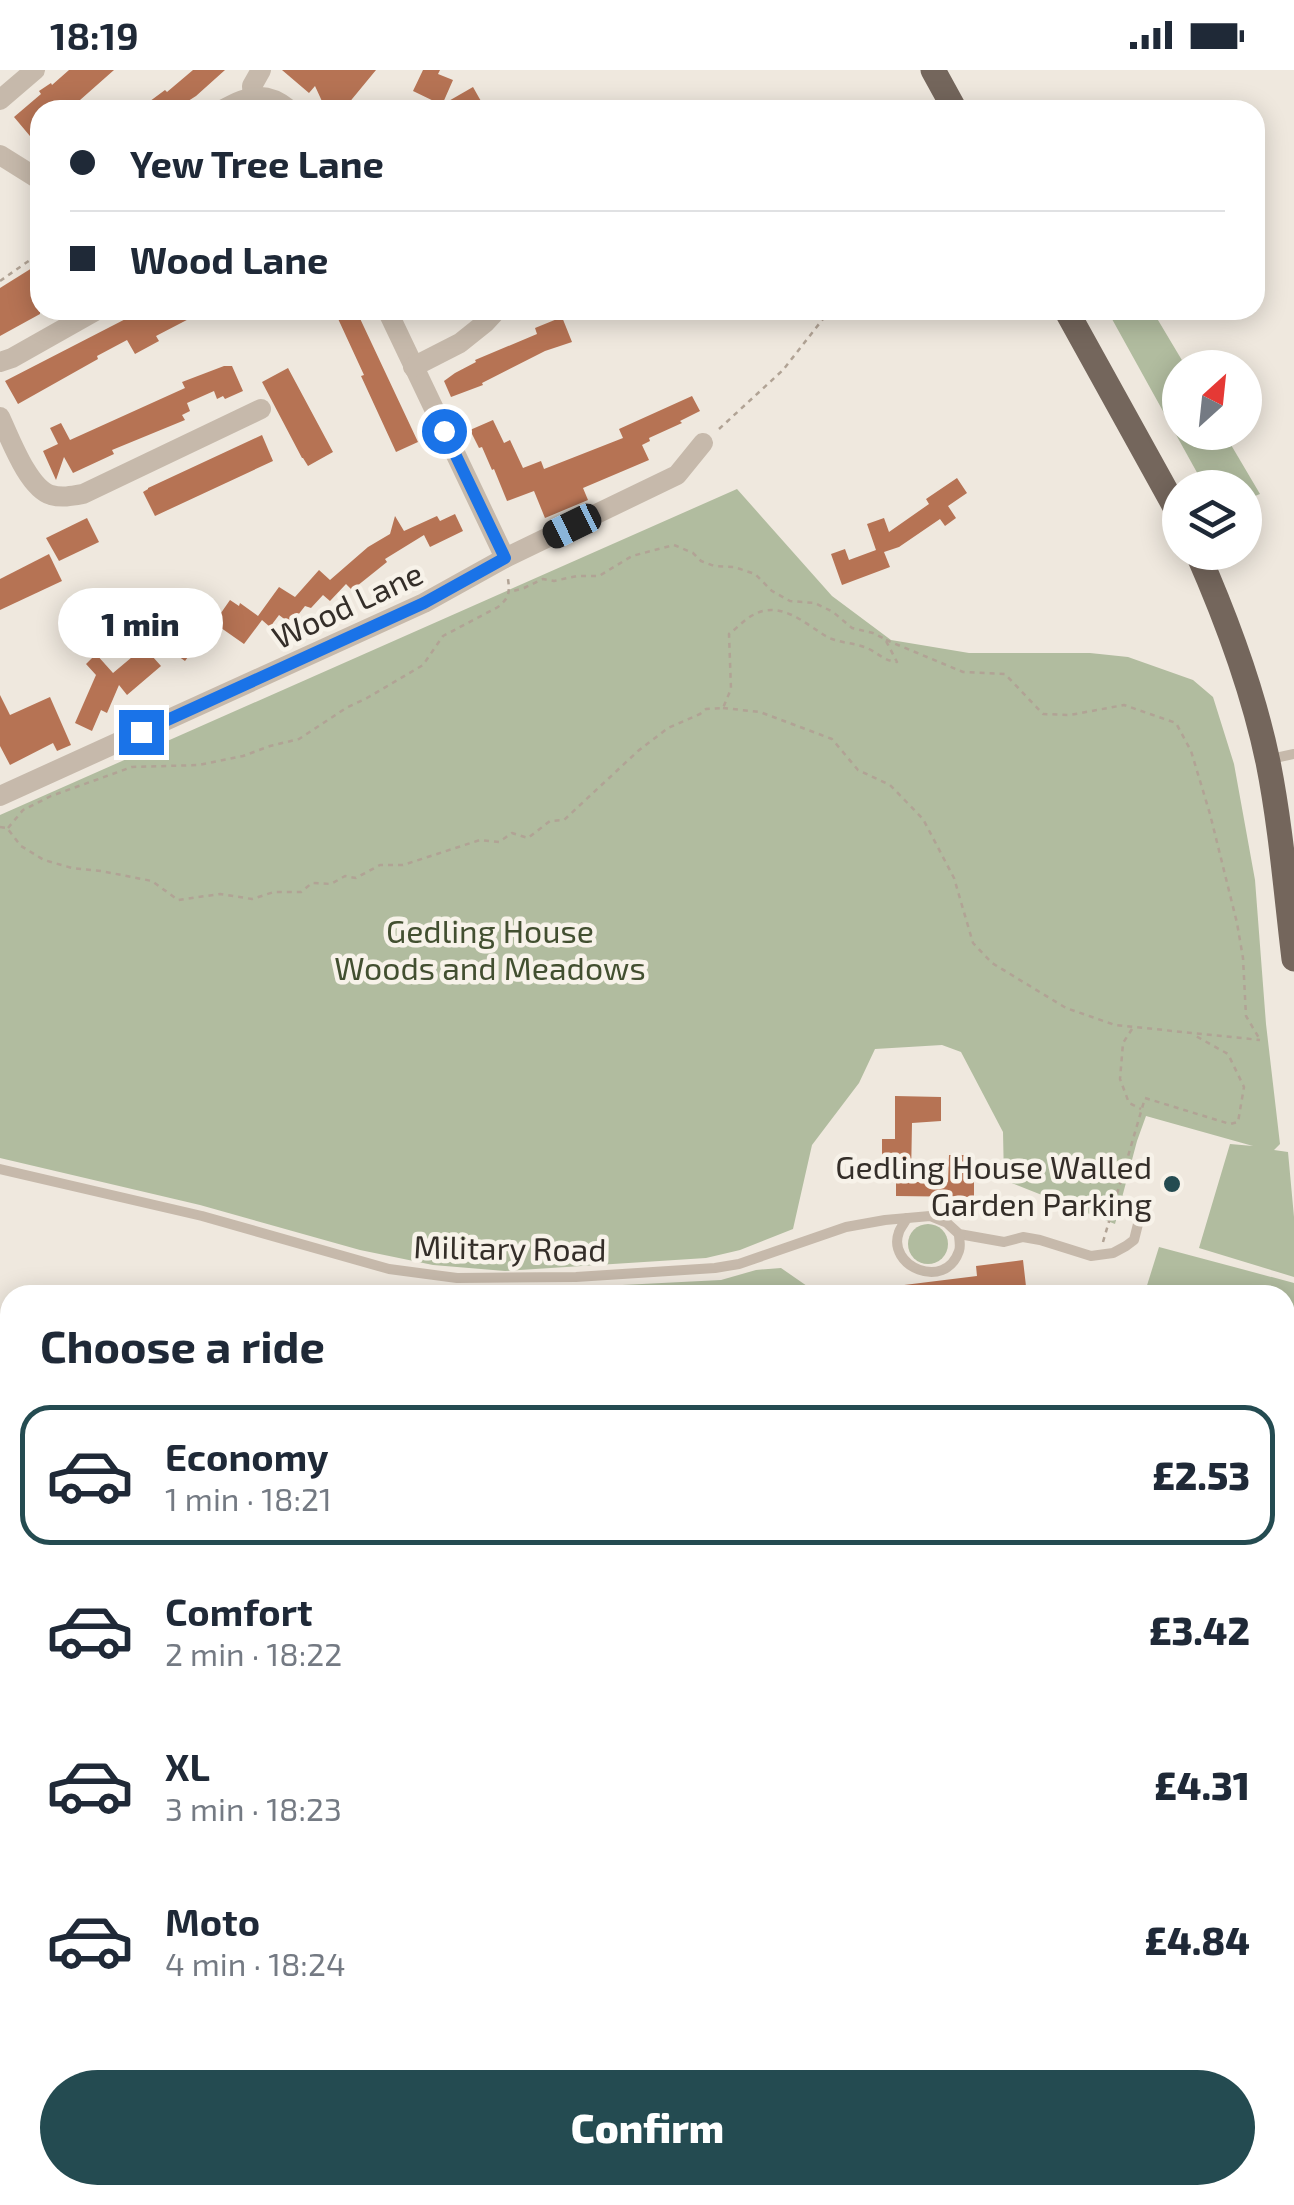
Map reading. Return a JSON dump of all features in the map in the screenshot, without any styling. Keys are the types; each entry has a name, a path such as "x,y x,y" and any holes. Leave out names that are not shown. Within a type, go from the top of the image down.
{"main road":[{"path":"933,70 946,100"},
{"path":"1072,320 1162,483"},
{"path":"1206,570 1252,698 1267,760 1294,959"}],"street":[{"path":"0,100 35,70"},
{"path":"253,96 252,86 261,70"},
{"path":"239,100 253,96 274,100"},
{"path":"0,156 30,174"},
{"path":"0,362 78,320"},
{"path":"392,320 505,558"},
{"path":"414,368 460,344 488,320"},
{"path":"0,416 19,458 40,489 67,497 83,494 209,420 261,408"},
{"name":"Wood Lane","path":"0,796 424,603 505,558 672,478 704,443"}],"lane":[{"path":"1267,760 1294,754"},
{"name":"Military Road","path":"0,1169 202,1216 390,1269 457,1278 576,1278 715,1268 739,1264 846,1227 930,1216 960,1234 1004,1242 1040,1240 1090,1256 1113,1253"},
{"path":"908,1218 899,1231 897,1244 910,1266 920,1272 931,1273 948,1266 959,1250 960,1234"},
{"path":"1113,1253 1134,1240 1138,1224"}],"path":[{"path":"0,281 30,259"},
{"path":"704,443 783,370 822,320"},
{"path":"0,826 44,860 152,881 178,900 220,894 252,898 274,892 301,892 312,882 332,884 345,876 356,878 380,865 403,865 480,840 499,842 512,833 528,838 550,821 564,820 668,728 706,709 760,712 832,738 858,770 890,786 923,819 954,878 973,943 992,963 1066,1008 1115,1025 1260,1040 1246,1016 1237,923 1210,814 1191,751 1176,722 1124,706 1070,715 1042,714 1006,674 963,672 873,633 852,628 815,603 790,601 754,574 714,566 674,545 632,556 599,576 554,581 543,578 510,592"},
{"path":"7,828 23,810 50,796 132,766 199,765 299,739 422,665 443,636 506,601 510,592 505,558"},
{"path":"723,708 731,689 729,634 756,613 782,610 825,636 866,647 888,661 897,662 885,639"},
{"path":"1133,1027 1123,1043 1120,1080 1129,1103 1142,1110"},
{"path":"1113,1253 1102,1245 1145,1098 1230,1124 1238,1122 1244,1087 1228,1054 1188,1033"}],"green space":[{"path":"1113,320 1158,320 1176,350 1162,350 1162,409"},
{"path":"1185,450 1234,450 1246,470 1196,470"},
{"name":"Gedling House Woods and Meadows","path":"737,489 832,596 891,640 969,653 1090,653 1128,657 1193,680 1213,697 1234,764 1255,880 1280,1144 1274,1150 1288,1152 1294,1277 1199,1248 1230,1144 1253,1146 1146,1116 1115,1224 1004,1180 1003,1132 961,1052 942,1045 875,1049 859,1083 812,1145 793,1229 740,1250 706,1258 505,1271 433,1265 0,1158 0,815"},
{"path":"928,1224 942,1230 948,1244 942,1258 928,1264 914,1258 908,1244 914,1230"},
{"path":"1159,1247 1294,1283 1294,1285 1147,1285"},
{"path":"781,1268 806,1285 622,1285 721,1280"}],"building":[{"path":"69,70 114,70 80,100 34,100 41,94 39,91"},
{"path":"193,70 225,70 190,100 152,100"},
{"path":"282,70 376,70 351,100 321,100 315,86 309,93"},
{"path":"423,70 440,70 438,74 453,80 444,100 432,100 413,91"},
{"path":"473,87 480,100 450,100"},
{"path":"30,103 30,136 14,117"},
{"path":"30,269 30,320 0,336 0,288"},
{"path":"124,320 187,320 156,336 159,341 135,354 127,340 18,404 5,381"},
{"path":"339,320 361,320 418,442 396,452 361,376 364,375"},
{"path":"563,320 572,342 451,397 444,381 475,360 537,334 535,328"},
{"path":"232,366 243,391 217,399 214,391 187,403 190,411 182,415 185,420 112,450 114,454 73,473 64,457 56,480 43,451 58,444 50,428 61,423 70,440 185,388 182,382"},
{"path":"288,368 333,452 308,466 262,382"},
{"path":"692,396 700,411 649,438 642,445 649,460 583,488 588,500 545,518 534,491 507,501 494,469 470,430 493,420 504,443 510,440 523,468 541,461 544,469 623,438 619,429"},
{"path":"262,435 273,461 155,516 143,492 148,488"},
{"path":"957,478 967,493 948,506 956,518 945,526 940,519 899,547 884,552 890,567 842,585 831,554 845,549 849,560 876,550 867,524 884,518 889,532"},
{"path":"455,514 463,531 430,547 424,535 385,559 387,562 352,590 346,584 330,601 323,595 311,608 305,606 291,624 279,615 270,627 262,620 244,644 214,623 230,600 258,616 279,587 295,597 319,570 330,580 368,547 390,534 395,516 404,531 437,516 440,521"},
{"path":"87,518 99,542 59,561 46,538"},
{"path":"49,554 62,581 0,610 0,579"},
{"path":"201,616 208,630 185,661 168,649 190,621"},
{"path":"144,647 161,666 127,695 119,685 107,713 101,710 92,731 75,723 96,675 86,664 96,654 113,673"},
{"path":"0,695 10,715 50,697 71,745 57,751 53,743 10,765 0,746"},
{"path":"895,1096 941,1097 941,1121 912,1123 911,1178 915,1182 948,1182 949,1155 974,1155 974,1197 896,1196 896,1158 882,1158 882,1139 895,1139"},
{"path":"1023,1260 1026,1285 904,1285 977,1276 976,1266"}],"place":[{"name":"Gedling House Walled Garden Parking","path":"1172,1184"}],"route":[{"path":"141,732 424,603 505,558 444,431"}]}
